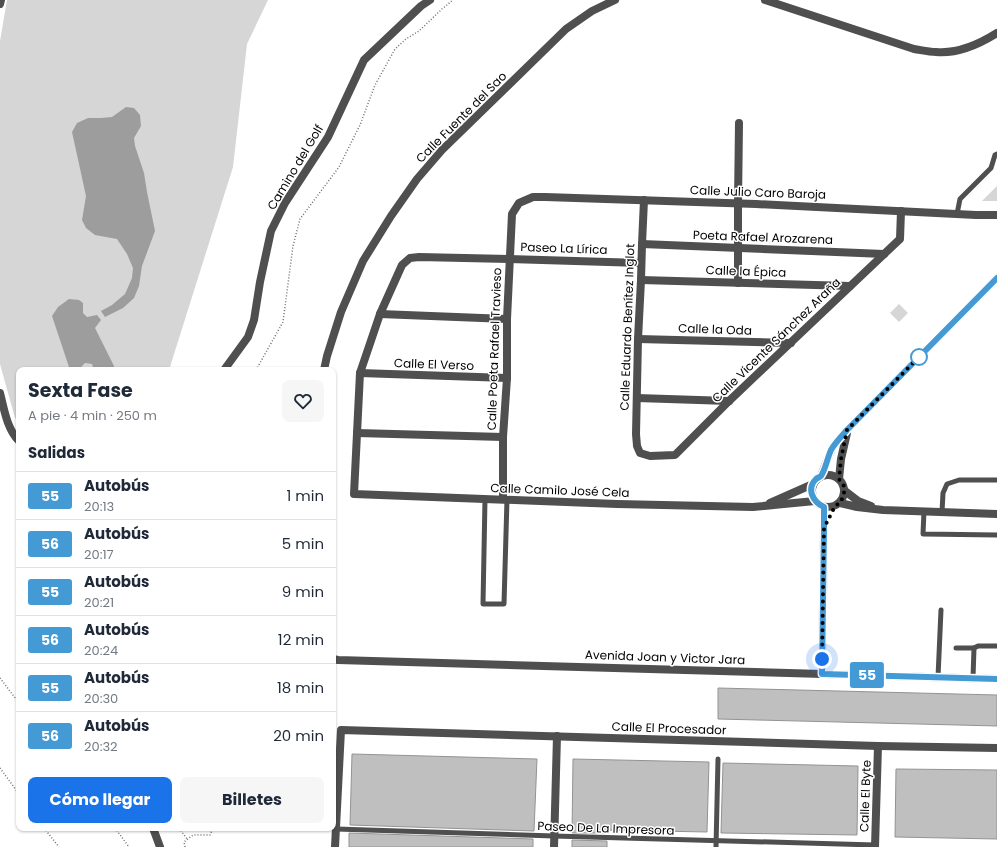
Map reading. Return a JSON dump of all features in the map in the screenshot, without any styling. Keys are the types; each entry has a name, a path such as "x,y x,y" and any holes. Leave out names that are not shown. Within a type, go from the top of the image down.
{"street":[{"path":"0,4 1,0"},
{"name":"Camino del Golf","path":"226,367 248,337 254,320 260,282 271,231 285,202 328,137 364,60 421,6 430,0"},
{"name":"Calle Fuente del Sao","path":"325,367 341,312 363,260 417,179 442,150 566,29 592,11 615,0"},
{"path":"765,0 914,49 937,52 960,50 982,42 997,33"},
{"path":"738,283 739,123"},
{"name":"Calle Julio Caro Baroja","path":"519,203 533,197 545,196 997,215"},
{"name":"Calle Eduardo Benítez Inglot","path":"640,453 637,446 637,398 644,200"},
{"name":"Calle Poeta Rafael Travieso","path":"505,499 503,437 507,378 509,259 512,214 519,203"},
{"name":"Calle Vicente Sánchez Araña","path":"640,453 650,456 675,455 729,401 900,239 901,210"},
{"name":"Poeta Rafael Arozarena","path":"642,244 884,254"},
{"name":"Paseo La Lírica","path":"354,494 360,373 380,314 402,266 410,258 641,263"},
{"path":"821,476 832,448 847,430 997,278"},
{"name":"Calle la Épica","path":"641,280 850,286"},
{"path":"380,314 507,319"},
{"name":"Calle la Oda","path":"638,339 790,343"},
{"name":"Calle El Verso","path":"360,373 507,378"},
{"path":"0,393 6,417 16,438"},
{"path":"637,398 729,401"},
{"path":"839,479 841,459 847,430"},
{"path":"357,433 503,437"},
{"path":"824,528 837,504 844,495 842,482 835,476 826,475 816,479 813,484 812,493 818,505 827,508 837,504 883,510 997,514"},
{"name":"Calle Camilo José Cela","path":"764,505 813,484"},
{"path":"844,491 858,501 883,510"},
{"name":"Calle Camilo José Cela","path":"354,494 617,504 753,507 815,501"},
{"path":"822,674 824,507"},
{"name":"Avenida Joan y Victor Jara","path":"336,659 997,679"},
{"name":"Calle El Procesador","path":"336,830 341,730 878,746 997,748"},
{"path":"554,847 557,736"},
{"name":"Calle El Byte","path":"875,846 878,746"},
{"path":"154,831 160,847"},
{"path":"335,847 336,831"}],"lane":[{"path":"956,214 960,199 991,168 995,155 997,154"},
{"path":"942,512 943,493 947,484 959,480 997,480"},
{"path":"485,499 482,604 504,604 505,499"},
{"path":"924,511 923,534 997,535"},
{"path":"938,677 941,610"},
{"path":"956,648 997,646"},
{"path":"973,678 974,648"},
{"path":"716,847 718,759"},
{"name":"Paseo De La Impresora","path":"336,830 875,846"}],"path":[{"path":"258,367 283,322 293,246 300,219 339,167 360,125 375,85 395,49 406,39 419,31 453,0"},
{"path":"0,678 16,699"},
{"path":"0,768 16,790"},
{"path":"46,831 59,847"},
{"path":"117,831 129,847"},
{"path":"181,831 187,839"},
{"path":"186,847 184,842 193,835 210,835 212,831"}],"shaded area":[{"path":"7,0 268,0 247,44 233,167 170,367 16,367 16,419 0,364 0,41"},
{"path":"126,107 134,108 140,115 141,126 134,138 135,146 144,173 155,231 142,266 139,286 134,298 123,308 105,317 101,311 112,305 125,294 132,278 133,268 127,254 117,239 95,235 86,228 82,220 86,196 72,132 77,123 88,118 112,117"},
{"path":"997,186 997,201 982,201"},
{"path":"69,299 79,300 83,303 83,313 87,317 97,315 101,320 95,328 114,367 93,367 92,364 85,363 81,367 69,367 52,316 58,307"},
{"path":"899,304 908,313 899,322 890,313"}],"building":[{"path":"718,688 997,695 997,726 718,719"},
{"path":"352,754 537,759 534,831 350,825"},
{"path":"573,759 709,762 707,832 607,830 607,833 572,833"},
{"path":"723,763 858,766 857,835 721,833"},
{"path":"896,769 997,770 997,839 895,837"},
{"path":"349,833 533,839 533,847 349,847"},
{"path":"572,840 607,841 607,847 572,847"}],"bus line":[{"name":"55","path":"997,278 847,430 832,448 821,476 816,479 813,484 812,497 818,505 824,507 822,674 997,679"}],"route":[{"path":"822,659 824,528 835,506 840,503 844,495 844,486 839,479 841,459 847,430 919,357"}]}
